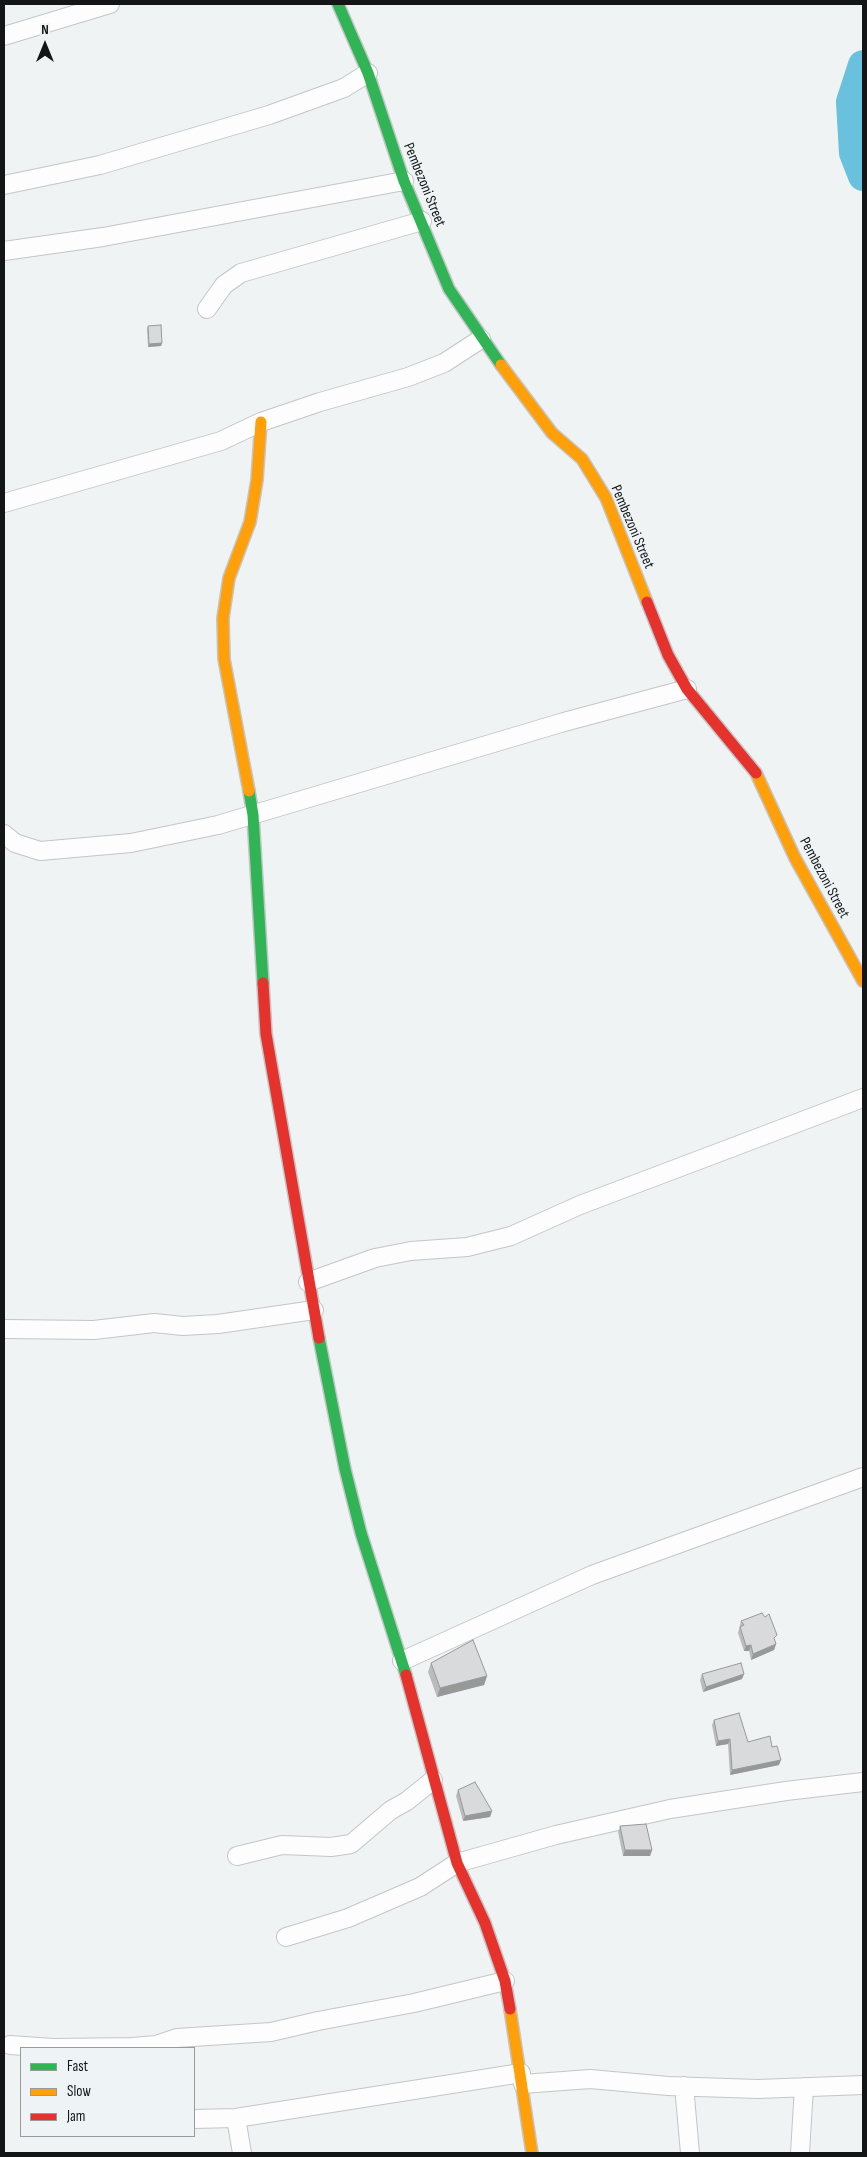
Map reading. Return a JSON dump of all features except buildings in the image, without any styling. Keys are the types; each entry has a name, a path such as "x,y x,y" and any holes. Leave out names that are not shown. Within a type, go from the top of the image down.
{"street":[{"path":"4,36 110,4"},
{"name":"Pembezoni Street","path":"338,4 368,73 404,180 422,220 449,290 481,339 552,433 582,459 606,498 668,654 687,689 754,769 795,858 863,981"},
{"path":"4,185 100,165 269,115 344,88 368,73"},
{"path":"4,251 103,237 404,180"},
{"path":"207,309 224,285 242,273 376,236 422,220"},
{"path":"4,503 221,441 261,422 408,376 444,362 481,339"},
{"path":"261,422 257,480 250,522 229,578 223,618 224,659 253,816 266,1034 308,1282 345,1469 360,1533 402,1660 457,1863 485,1923 505,1981 522,2078 532,2153"},
{"path":"4,836 15,843 40,851 132,843 253,816 338,788 687,689"},
{"path":"308,1282 375,1258 411,1251 467,1247 511,1236 580,1205 863,1098"},
{"path":"4,1329 94,1330 154,1323 183,1326 218,1324 314,1310"},
{"path":"402,1660 592,1575 863,1477"},
{"path":"237,1856 282,1845 331,1847 351,1844 391,1810 407,1801 433,1780"},
{"path":"286,1937 348,1918 420,1887 457,1863 556,1835 670,1809 786,1790 863,1782"},
{"path":"133,2047 156,2045 177,2038 271,2032 414,2003 505,1981"},
{"path":"10,2045 39,2047"},
{"path":"195,2119 236,2118 522,2078 590,2079 758,2089 863,2085"},
{"path":"684,2086 690,2153"},
{"path":"800,2153 804,2087"},
{"path":"236,2118 242,2153"}],"waterway":[{"path":"863,65 851,102 854,153 863,176"}],"traffic: fast":[{"path":"338,4 368,73 404,181 449,289 501,365"},
{"path":"249,791 253,815 263,983"},
{"path":"319,1338 345,1469 361,1533 406,1675"}],"traffic: slow":[{"path":"501,365 552,433 582,459 606,498 647,602"},
{"path":"249,791 224,659 223,618 229,578 250,522 257,480 261,422"},
{"path":"756,773 795,858 863,981"},
{"path":"510,2009 532,2153"}],"traffic: jam":[{"path":"647,602 668,655 687,689 756,773"},
{"path":"263,983 266,1034 319,1338"},
{"path":"406,1675 457,1863 485,1923 505,1981 510,2009"}]}
